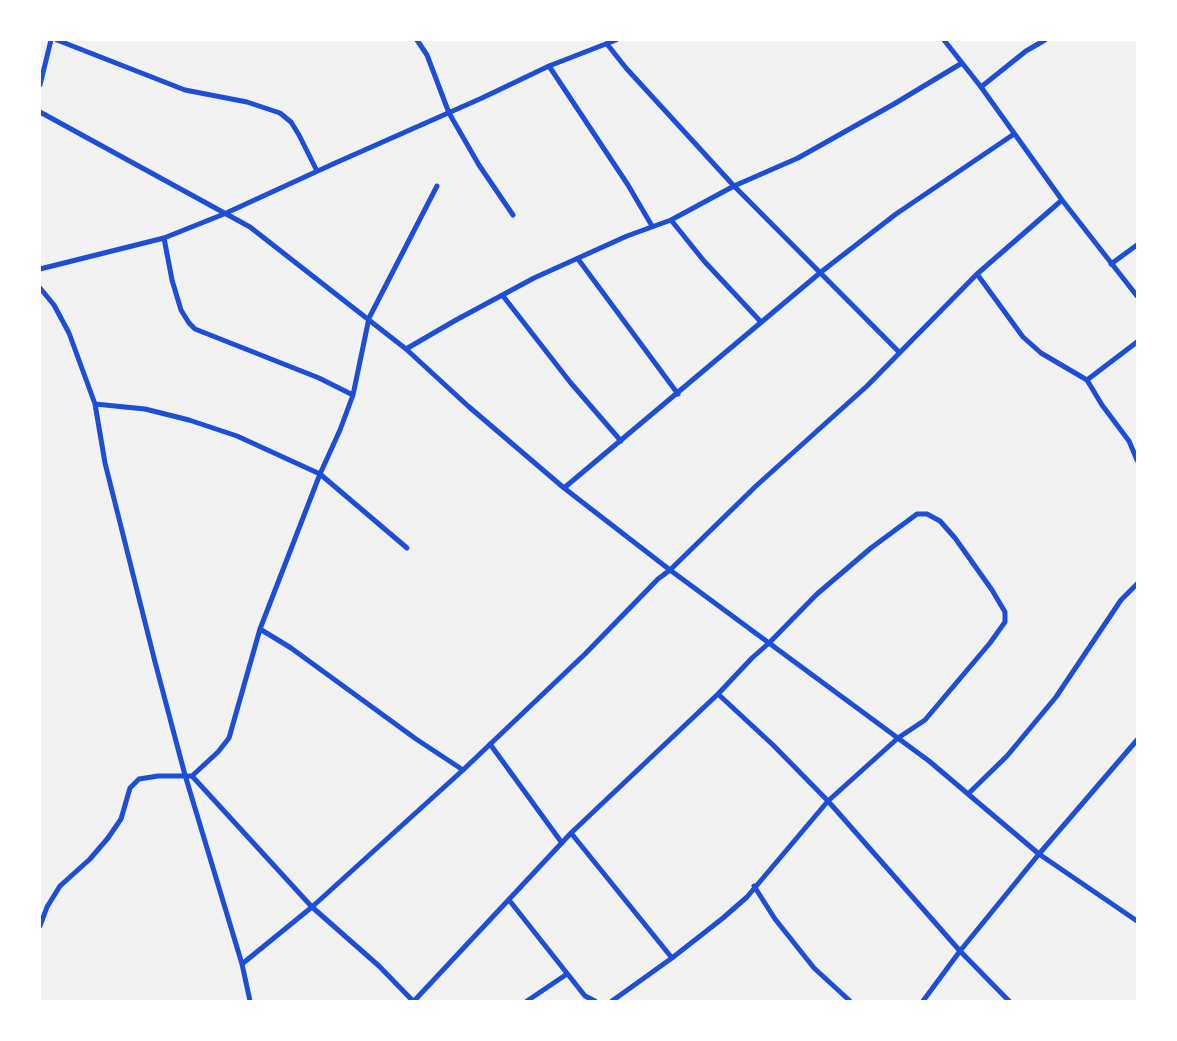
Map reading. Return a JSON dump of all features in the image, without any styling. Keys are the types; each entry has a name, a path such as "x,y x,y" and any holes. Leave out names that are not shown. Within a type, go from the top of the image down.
{"street":[{"path":"40,85 51,40"},
{"path":"57,40 185,90 247,102 280,113 291,122 317,171"},
{"path":"417,40 427,55 449,113 479,165 513,215"},
{"path":"40,269 164,238 224,214 549,66 616,40"},
{"path":"944,40 981,87 1062,200 1137,296"},
{"path":"981,87 1026,51 1045,40"},
{"path":"607,44 626,68 734,186 899,352"},
{"path":"406,349 534,278 652,226 671,220 734,186 798,158 962,63"},
{"path":"549,66 628,185 652,226"},
{"path":"40,112 250,227 369,318 564,488 670,570 929,761 1039,854 1137,921"},
{"path":"564,488 821,272 896,214 1014,134"},
{"path":"192,776 218,752 229,738 260,628 353,395 369,318 438,186"},
{"path":"242,964 312,907 463,770 585,654 658,579 670,570 756,486 867,386 977,274 1062,200"},
{"path":"671,220 704,261 761,322"},
{"path":"164,238 172,280 181,310 195,329 319,378 353,395"},
{"path":"1111,264 1137,245"},
{"path":"578,259 678,394"},
{"path":"977,274 1023,337 1041,353 1087,380 1102,405 1129,441 1137,460"},
{"path":"40,288 54,305 70,333 96,404 105,462 155,662 185,775 242,964 250,1001"},
{"path":"503,296 570,382 621,441"},
{"path":"1087,380 1137,342"},
{"path":"96,404 145,409 189,420 237,436 320,474 407,548"},
{"path":"40,926 47,907 60,886 90,859 121,819 130,788 139,779 192,776 312,907 379,966 413,1001 562,843 718,694 817,594 871,548 917,514 927,514 940,521 955,538 992,590 1005,612 1005,622 990,644 925,720 898,738 828,801 746,897 723,918 672,958 612,1001"},
{"path":"968,794 1007,756 1056,697 1121,600 1137,584"},
{"path":"260,628 463,770"},
{"path":"718,694 773,745 828,801 960,951 1010,1001"},
{"path":"923,1001 960,951 1039,854 1137,740"},
{"path":"490,744 562,843"},
{"path":"572,833 672,958"},
{"path":"754,886 775,919 814,968 850,1001"},
{"path":"509,900 585,996 595,1001"},
{"path":"527,1001 567,974"}]}
